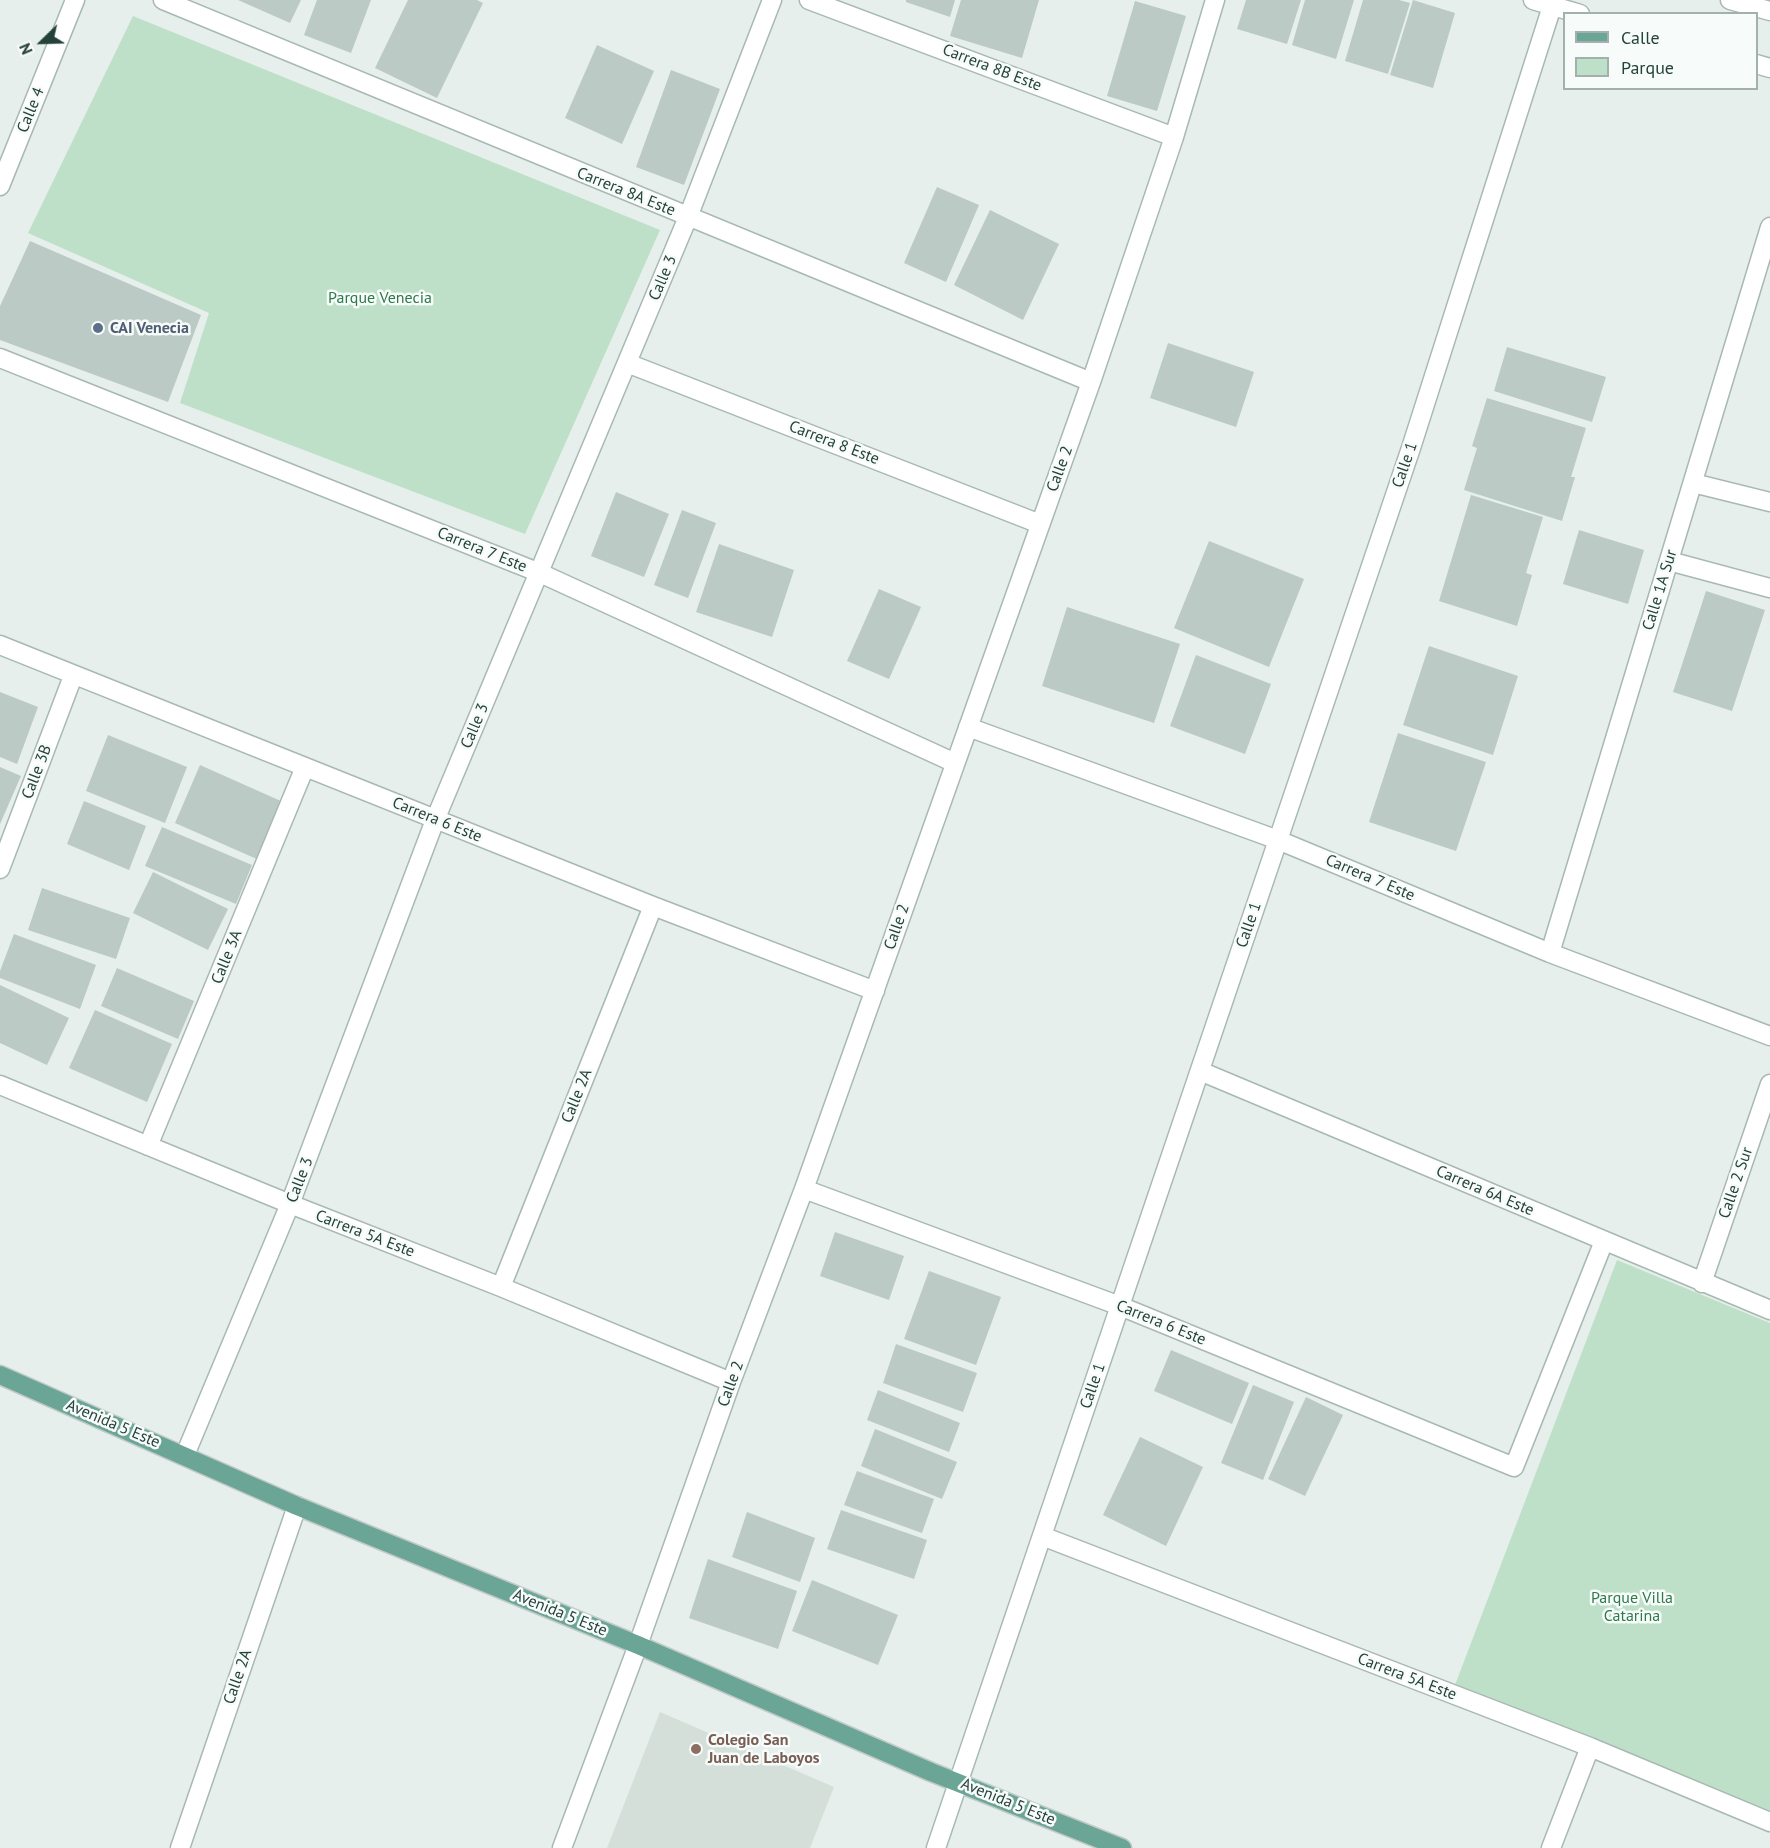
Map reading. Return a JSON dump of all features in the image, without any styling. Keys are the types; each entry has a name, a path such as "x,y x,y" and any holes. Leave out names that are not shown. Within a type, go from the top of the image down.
{"main road":[{"name":"Avenida 5 Este","path":"0,1375 297,1506 638,1645 957,1782 1122,1848"}],"street":[{"name":"Calle 4","path":"0,186 75,0"},
{"name":"Carrera 8A Este","path":"162,0 1091,382"},
{"name":"Calle 3","path":"185,1455 290,1204 435,820 688,217 771,0"},
{"name":"Carrera 8B Este","path":"809,0 1174,137"},
{"name":"Calle 2","path":"562,1848 638,1645 731,1382 804,1189 1041,524 1174,137 1215,0"},
{"path":"1533,0 1553,3 1575,12"},
{"path":"1730,0 1770,11"},
{"name":"Calle 1","path":"936,1848 1411,448 1553,3"},
{"name":"Calle 1A Sur","path":"1550,953 1768,239"},
{"name":"Carrera 7 Este","path":"0,357 540,573 955,763"},
{"name":"Carrera 8 Este","path":"627,363 1041,524"},
{"path":"1693,483 1770,502"},
{"path":"1669,561 1770,588"},
{"name":"Carrera 6 Este","path":"0,645 435,820 875,991"},
{"name":"Calle 3B","path":"0,869 73,676"},
{"name":"Carrera 7 Este","path":"968,727 1278,840 1550,953 1770,1036"},
{"name":"Calle 3A","path":"148,1146 305,767"},
{"name":"Calle 2A","path":"501,1287 653,906"},
{"name":"Carrera 6A Este","path":"1200,1071 1770,1310"},
{"name":"Calle 2 Sur","path":"1702,1282 1770,1084"},
{"name":"Carrera 5A Este","path":"0,1085 731,1382"},
{"name":"Carrera 6 Este","path":"804,1189 1120,1306 1514,1467 1604,1241"},
{"name":"Calle 2A","path":"180,1848 297,1506"},
{"name":"Carrera 5A Este","path":"1042,1536 1768,1816"},
{"path":"1551,1848 1590,1747"}],"shaded area":[{"name":"Colegio San Juan de Laboyos","path":"660,1712 834,1787 810,1848 607,1848"}],"green space":[{"name":"Parque Venecia","path":"133,16 660,230 525,534 180,403 209,313 28,233"},
{"name":"Parque Villa Catarina","path":"1617,1260 1770,1323 1770,1812 1455,1685"}],"building":[{"path":"238,0 301,0 290,23"},
{"path":"317,0 371,0 351,53 304,35"},
{"path":"408,0 477,0 483,3 437,98 375,68"},
{"path":"906,0 955,0 950,17 906,2"},
{"path":"961,0 1039,0 1022,58 950,36"},
{"path":"1246,0 1301,0 1287,44 1237,29"},
{"path":"1305,0 1354,0 1336,59 1292,45"},
{"path":"1363,0 1399,0 1410,3 1388,74 1345,61"},
{"path":"1413,0 1455,13 1433,88 1390,75"},
{"path":"1135,1 1186,16 1157,111 1107,96"},
{"path":"597,45 654,71 622,144 565,118"},
{"path":"671,70 720,89 684,185 636,167"},
{"path":"937,187 979,205 946,282 904,263"},
{"path":"990,210 1059,244 1023,320 954,285"},
{"name":"CAI Venecia","path":"30,241 201,315 168,402 0,340 0,306"},
{"path":"1168,343 1254,372 1236,427 1150,398"},
{"path":"1507,347 1606,377 1592,422 1494,391"},
{"path":"1487,398 1586,428 1571,477 1575,477 1562,521 1464,490 1477,448 1472,446"},
{"path":"616,492 669,514 644,577 591,556"},
{"path":"1471,495 1543,517 1526,573 1532,575 1517,626 1439,601"},
{"path":"682,510 716,523 688,598 654,585"},
{"path":"1579,530 1644,550 1628,604 1563,584"},
{"path":"1209,541 1304,579 1269,667 1174,628"},
{"path":"719,544 794,570 772,637 696,612"},
{"path":"879,589 921,607 889,679 847,661"},
{"path":"1706,591 1765,610 1732,711 1673,692"},
{"path":"1067,607 1180,644 1154,723 1042,686"},
{"path":"1429,646 1518,676 1493,755 1403,725"},
{"path":"1196,655 1271,684 1245,754 1170,726"},
{"path":"0,692 38,707 17,764 0,757"},
{"path":"1398,733 1486,762 1456,851 1369,822"},
{"path":"108,735 187,767 165,823 86,791"},
{"path":"200,765 283,802 259,860 175,823"},
{"path":"0,767 21,776 0,824"},
{"path":"84,801 146,826 129,870 67,844"},
{"path":"162,827 252,865 236,904 145,866"},
{"path":"153,872 228,909 208,950 133,913"},
{"path":"42,888 130,918 116,959 28,930"},
{"path":"14,934 96,965 80,1009 0,978 0,971"},
{"path":"117,968 194,1001 178,1039 101,1006"},
{"path":"0,985 69,1018 47,1065 0,1043"},
{"path":"95,1010 172,1044 147,1102 69,1068"},
{"path":"835,1232 904,1256 889,1300 820,1276"},
{"path":"929,1271 1001,1297 976,1365 904,1339"},
{"path":"896,1344 977,1373 963,1412 883,1383"},
{"path":"1171,1350 1249,1383 1232,1424 1154,1391"},
{"path":"1253,1385 1294,1402 1263,1480 1221,1463"},
{"path":"878,1390 960,1423 949,1452 867,1420"},
{"path":"1306,1397 1343,1415 1305,1496 1268,1479"},
{"path":"875,1429 957,1462 942,1499 861,1466"},
{"path":"1140,1437 1203,1467 1166,1546 1103,1515"},
{"path":"857,1471 934,1499 922,1533 844,1505"},
{"path":"841,1510 927,1540 914,1579 827,1549"},
{"path":"747,1512 815,1538 800,1582 732,1557"},
{"path":"708,1559 797,1591 778,1649 689,1618"},
{"path":"812,1580 898,1615 878,1665 792,1631"}],"place":[{"name":"CAI Venecia","path":"98,328"},
{"name":"Colegio San Juan de Laboyos","path":"696,1749"}]}
